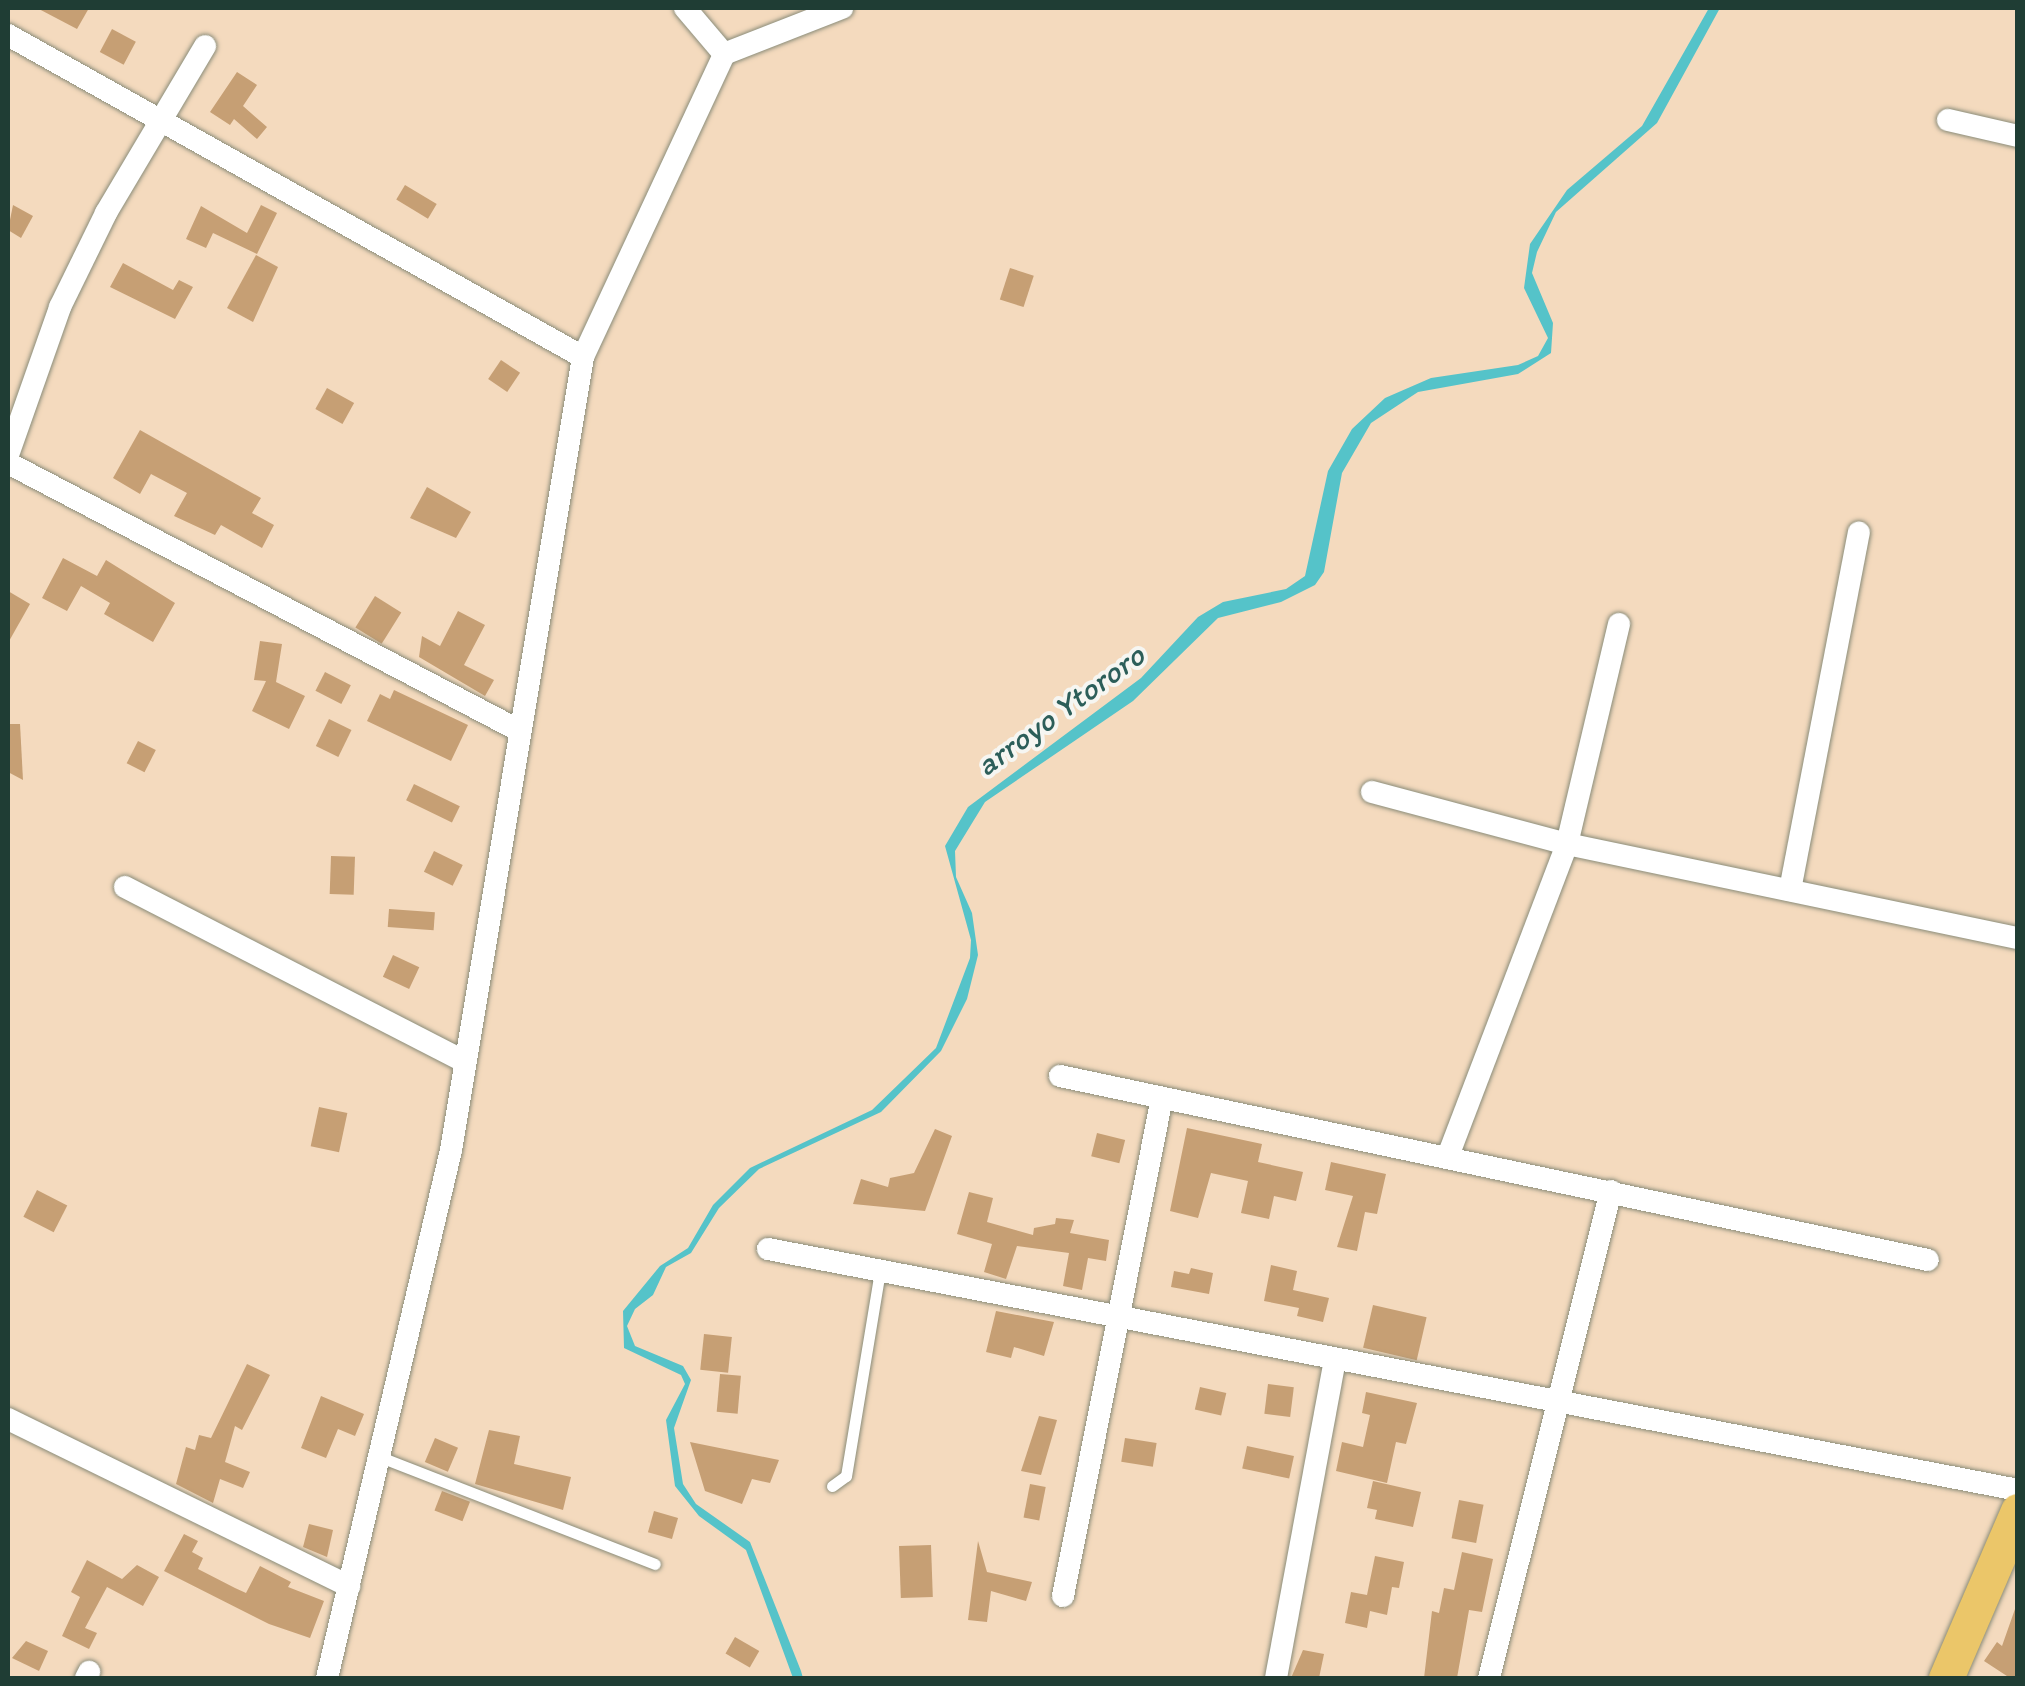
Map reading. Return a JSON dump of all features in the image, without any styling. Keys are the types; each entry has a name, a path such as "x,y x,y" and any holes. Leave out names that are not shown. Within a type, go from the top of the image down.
{"main road":[{"path":"1946,1678 2018,1511"}],"street":[{"path":"686,8 724,54"},
{"path":"327,1678 451,1150 583,357 724,54 842,8"},
{"path":"8,35 583,357"},
{"path":"8,455 60,307 162,118 206,46"},
{"path":"1948,120 2018,136"},
{"path":"8,464 520,732"},
{"path":"1790,890 1859,533"},
{"path":"1448,1156 1567,844 1619,624"},
{"path":"1372,792 1567,844 2016,931"},
{"path":"125,888 464,1061"},
{"path":"1060,1076 1928,1260"},
{"path":"1063,1596 1162,1098"},
{"path":"1489,1678 1611,1191"},
{"path":"768,1249 2018,1490"},
{"path":"1276,1678 1335,1359"},
{"path":"8,1419 349,1586"}],"lane":[{"path":"832,1486 846,1476 880,1270"},
{"path":"378,1456 655,1564"}],"water":[{"path":"1709,8 1720,8 1657,123 1556,212 1537,252 1532,273 1553,323 1551,353 1518,374 1418,392 1371,423 1342,473 1324,572 1315,585 1281,602 1218,618 1133,701 985,802 955,851 956,877 972,913 978,955 967,999 941,1051 881,1112 759,1169 719,1208 691,1253 666,1267 653,1295 635,1309 627,1326 635,1346 683,1366 691,1380 674,1428 683,1484 696,1504 750,1542 803,1678 793,1678 746,1550 699,1516 675,1486 666,1420 685,1384 681,1375 624,1348 623,1311 660,1266 688,1248 713,1205 750,1168 872,1110 936,1048 970,958 971,940 945,846 968,807 1141,678 1198,617 1223,602 1286,589 1305,576 1328,471 1352,429 1385,398 1431,378 1518,365 1538,356 1548,338 1524,288 1530,244 1567,190 1642,126"}],"building":[{"path":"37,8 89,8 77,29"},
{"path":"112,29 136,42 124,65 100,52"},
{"path":"237,72 257,85 243,106 267,127 257,139 234,119 230,125 210,112"},
{"path":"405,185 437,204 428,219 396,200"},
{"path":"13,205 33,216 21,238 8,230"},
{"path":"261,205 277,213 257,254 213,233 206,248 186,239 201,206 247,233"},
{"path":"256,255 278,267 253,322 227,308"},
{"path":"123,263 173,290 179,280 193,287 175,319 110,287"},
{"path":"1010,268 1034,276 1024,307 1000,299"},
{"path":"501,360 520,373 507,392 488,379"},
{"path":"327,388 354,403 342,424 315,409"},
{"path":"140,430 261,498 252,513 274,525 262,548 221,525 215,535 174,516 187,493 151,474 140,494 113,478"},
{"path":"427,487 471,512 456,538 410,518"},
{"path":"63,558 97,576 106,560 175,603 153,642 104,614 110,603 81,586 67,611 42,598"},
{"path":"8,591 30,604 8,643"},
{"path":"375,596 401,612 382,644 355,627"},
{"path":"458,611 485,625 464,665 494,680 485,696 419,657 422,636 440,646"},
{"path":"260,641 282,644 276,682 305,696 289,729 252,711 266,681 254,680"},
{"path":"325,672 351,685 341,704 315,691"},
{"path":"394,690 468,725 451,761 367,721 380,694 390,699"},
{"path":"329,719 351,730 338,757 316,746"},
{"path":"8,724 20,724 23,780 8,772"},
{"path":"138,741 156,750 144,772 127,763"},
{"path":"414,784 460,806 452,823 406,800"},
{"path":"434,851 463,865 453,886 424,872"},
{"path":"331,856 355,857 354,895 330,894"},
{"path":"389,909 435,912 434,930 388,927"},
{"path":"393,955 419,967 409,989 383,977"},
{"path":"319,1107 347,1113 339,1152 311,1146"},
{"path":"1187,1128 1262,1144 1258,1162 1303,1172 1296,1201 1274,1196 1269,1219 1241,1213 1248,1181 1211,1173 1198,1218 1170,1211"},
{"path":"935,1129 952,1136 925,1211 853,1204 861,1179 888,1187 890,1178 914,1173"},
{"path":"1097,1133 1125,1140 1119,1163 1091,1156"},
{"path":"1331,1162 1386,1174 1377,1214 1365,1212 1357,1251 1337,1247 1353,1196 1325,1190"},
{"path":"37,1190 67,1205 54,1232 23,1217"},
{"path":"969,1192 993,1198 987,1222 1033,1235 1034,1228 1055,1224 1056,1218 1074,1220 1070,1233 1109,1240 1106,1261 1088,1258 1082,1290 1063,1286 1069,1253 1017,1246 1006,1279 984,1272 992,1244 957,1234"},
{"path":"1271,1265 1297,1271 1293,1290 1329,1298 1323,1322 1297,1316 1299,1308 1264,1301"},
{"path":"1191,1268 1213,1273 1209,1294 1171,1287 1174,1271 1189,1274"},
{"path":"1373,1305 1427,1317 1417,1360 1363,1348"},
{"path":"996,1311 1054,1322 1044,1356 1014,1347 1011,1358 986,1352"},
{"path":"704,1334 732,1337 728,1373 700,1370"},
{"path":"247,1364 270,1375 242,1430 235,1426 225,1462 250,1472 243,1488 220,1479 213,1503 176,1484 186,1447 195,1450 199,1435 211,1438"},
{"path":"720,1374 741,1376 738,1414 717,1412"},
{"path":"1268,1384 1294,1387 1290,1417 1264,1414"},
{"path":"1200,1387 1226,1393 1221,1415 1195,1409"},
{"path":"1366,1392 1417,1403 1406,1444 1396,1442 1387,1483 1336,1471 1342,1442 1363,1447 1370,1415 1362,1413"},
{"path":"321,1396 364,1414 355,1436 338,1429 326,1458 301,1448"},
{"path":"1039,1416 1057,1420 1041,1475 1021,1471"},
{"path":"489,1430 520,1436 514,1464 571,1477 563,1510 475,1484"},
{"path":"435,1438 458,1448 448,1472 425,1462"},
{"path":"1125,1438 1157,1443 1153,1467 1121,1462"},
{"path":"690,1442 779,1460 770,1483 752,1479 742,1504 705,1491"},
{"path":"1247,1446 1294,1456 1289,1478 1242,1468"},
{"path":"1373,1481 1421,1492 1413,1527 1375,1519 1377,1510 1367,1508"},
{"path":"1030,1484 1046,1487 1039,1520 1024,1517"},
{"path":"442,1491 470,1502 462,1521 434,1511"},
{"path":"1459,1500 1484,1505 1476,1543 1452,1538"},
{"path":"654,1511 678,1518 672,1539 648,1532"},
{"path":"309,1524 333,1530 327,1557 303,1547"},
{"path":"184,1534 198,1541 192,1552 203,1558 198,1569 235,1588 246,1593 260,1566 291,1582 288,1587 324,1601 310,1638 269,1624 164,1571"},
{"path":"978,1541 987,1572 1032,1582 1026,1601 991,1591 987,1622 968,1620"},
{"path":"931,1545 933,1597 901,1598 899,1546"},
{"path":"1462,1552 1493,1559 1482,1612 1469,1610 1457,1678 1424,1678 1432,1611 1439,1613 1444,1588 1454,1590"},
{"path":"1375,1556 1404,1562 1399,1588 1392,1587 1387,1615 1370,1611 1367,1628 1345,1623 1351,1592 1367,1595"},
{"path":"87,1560 122,1579 137,1565 159,1577 143,1606 107,1587 85,1628 97,1633 89,1649 62,1636 80,1597 71,1592"},
{"path":"2015,1609 2018,1678 2010,1678 1984,1661 1997,1642 2002,1646"},
{"path":"735,1637 759,1651 750,1667 726,1653"},
{"path":"26,1641 48,1651 39,1671 12,1658"},
{"path":"1303,1650 1324,1654 1319,1678 1291,1678"}],"water label":[{"name":"arroyo Ytororo","path":"1060,710"}]}
